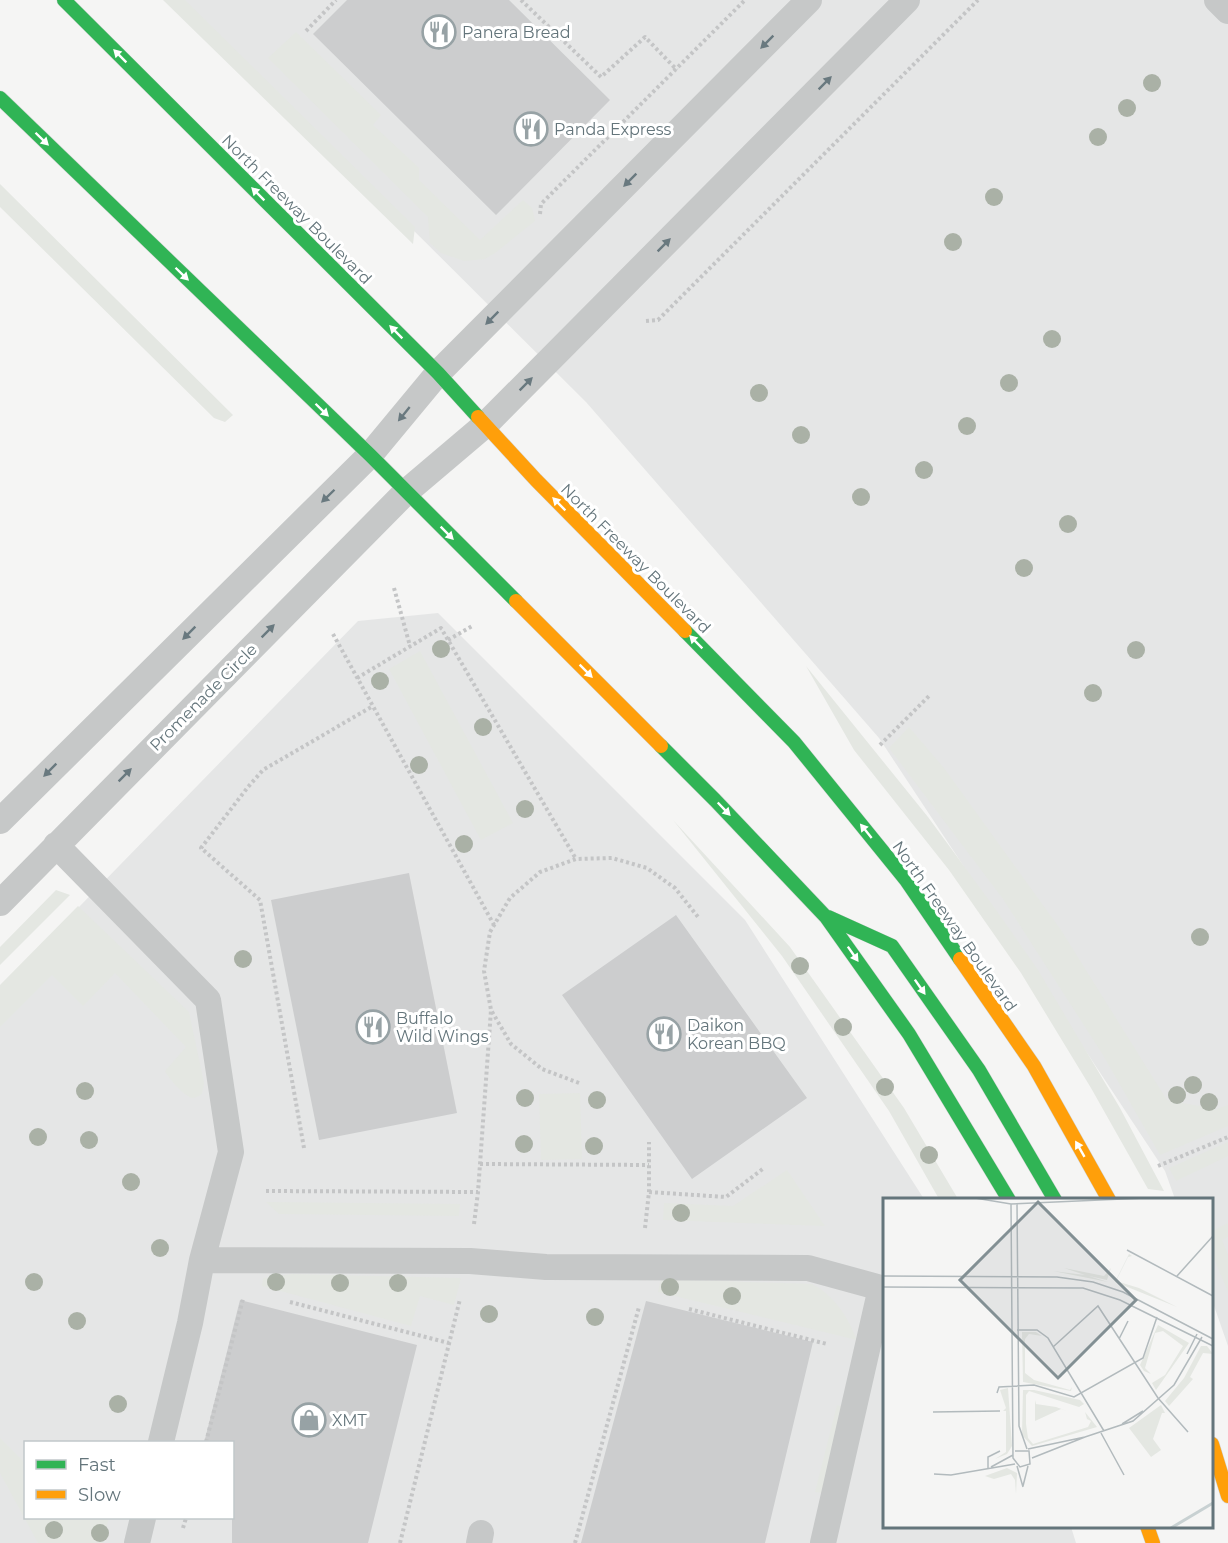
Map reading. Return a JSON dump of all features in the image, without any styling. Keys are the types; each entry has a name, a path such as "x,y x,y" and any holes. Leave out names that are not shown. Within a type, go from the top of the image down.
{"street":[{"name":"North Freeway Boulevard","path":"64,0 438,373 536,480 794,742 906,880 1034,1066 1108,1198"},
{"path":"0,98 370,455 715,800 826,917 909,1034 1008,1198"},
{"path":"826,917 892,946 979,1070 1054,1198"},
{"path":"1213,1447 1228,1496"},
{"path":"1148,1528 1153,1543"}],"lane":[{"path":"0,821 370,455 438,373 808,0"},
{"name":"Promenade Circle","path":"0,903 406,492 485,425 906,0"},
{"path":"1217,0 1228,11"},
{"path":"56,845 208,1000 231,1152 202,1260 190,1323 161,1441"},
{"path":"202,1260 470,1261 546,1267 808,1268 881,1288 823,1543"},
{"path":"137,1543 143,1519"}],"path":[{"path":"306,31 336,0"},
{"path":"521,0 601,77 645,37 677,70"},
{"path":"538,224 541,204 745,0"},
{"path":"646,321 658,320 978,0"},
{"path":"394,588 410,646"},
{"path":"448,640 474,625"},
{"path":"357,678 441,628 576,858"},
{"path":"333,634 495,925"},
{"path":"880,745 929,696"},
{"path":"304,1148 260,900 201,848 263,770 373,706"},
{"path":"400,1543 470,1261 478,1192 491,1010 484,971 490,932 510,898 540,872 576,858 612,858 647,868 675,888 698,916"},
{"path":"491,1010 511,1044 542,1069 579,1083"},
{"path":"1158,1166 1228,1137"},
{"path":"575,1543 641,1297 641,1267 649,1192 649,1142"},
{"path":"480,1164 649,1165"},
{"path":"649,1192 726,1197 765,1168"},
{"path":"266,1191 478,1192"},
{"path":"207,1441 246,1290"},
{"path":"279,1299 449,1343"},
{"path":"687,1308 834,1346"}],"shaded area":[{"path":"163,0 185,0 415,227 413,244"},
{"path":"182,0 1228,0 1228,1346 1213,1303 1213,1198 1175,1198 1165,1171 879,738 586,402"},
{"path":"296,32 381,115 373,125 419,168 419,180 480,240 523,200 532,208 535,221 485,259 464,261 441,253 430,243 428,217 268,58"},
{"path":"0,184 233,415 225,422 214,418 0,207"},
{"path":"438,613 745,920 923,1198 883,1198 883,1528 1071,1528 1076,1543 0,1543 0,988 358,621"},
{"path":"420,651 513,823 481,840 389,669"},
{"path":"806,666 928,817 1038,970 1120,1108 1164,1191 1148,1189 1091,1088 1021,973 949,870 854,750"},
{"path":"909,727 944,768 1061,930 1167,1100 1216,1109 1228,1105 1228,1126 1160,1155 1103,1055 1003,899 889,748"},
{"path":"673,820 790,947 904,1108 957,1198 938,1198 889,1111 782,956"},
{"path":"56,890 70,895 0,965 0,947"},
{"path":"78,906 189,1012 204,1083 202,1094 194,1098 186,1095 167,1074 165,1071 186,1047 115,973 83,1006 52,975 0,1027 0,985"},
{"path":"580,1093 582,1159 541,1160 539,1094"},
{"path":"1228,1142 1228,1156 1176,1181 1169,1168"},
{"path":"787,1170 825,1226 663,1220 664,1203 733,1206"},
{"path":"266,1202 460,1204 459,1216 279,1214"},
{"path":"1228,1223 1228,1237 1222,1240 1228,1255 1228,1292 1213,1256 1213,1230"},
{"path":"292,1274 461,1278 454,1305 420,1296 411,1326 262,1286 263,1278"},
{"path":"661,1279 812,1284 834,1300 857,1340 658,1292"},
{"path":"837,1405 845,1408 823,1493 815,1492"},
{"path":"0,1438 24,1462 24,1517 0,1473"},
{"path":"25,1519 109,1519 102,1543 38,1543"}],"building":[{"path":"347,0 509,0 610,100 496,215 313,34"},
{"path":"409,873 457,1113 319,1140 271,900"},
{"path":"676,915 807,1098 692,1179 562,995"},
{"path":"240,1300 417,1345 368,1543 232,1543 234,1441 205,1441"},
{"path":"646,1301 813,1342 765,1543 581,1543"}],"traffic: fast":[{"path":"64,0 438,373 478,417"},
{"path":"0,98 370,455 516,601"},
{"path":"685,631 794,742 906,880 960,959"},
{"path":"661,746 826,917 909,1034 1008,1198"},
{"path":"828,917 892,946 979,1070 1054,1198"}],"traffic: slow":[{"path":"478,417 536,480 685,631"},
{"path":"516,601 661,746"},
{"path":"960,959 1034,1066 1108,1198"},
{"path":"1213,1447 1228,1496"},
{"path":"1148,1528 1153,1543"}],"place":[{"name":"Panera Bread","path":"439,32"},
{"name":"Panda Express","path":"531,129"},
{"name":"Buffalo Wild Wings","path":"373,1027"},
{"name":"Daikon Korean BBQ","path":"664,1034"},
{"name":"XMT","path":"309,1420"}]}
